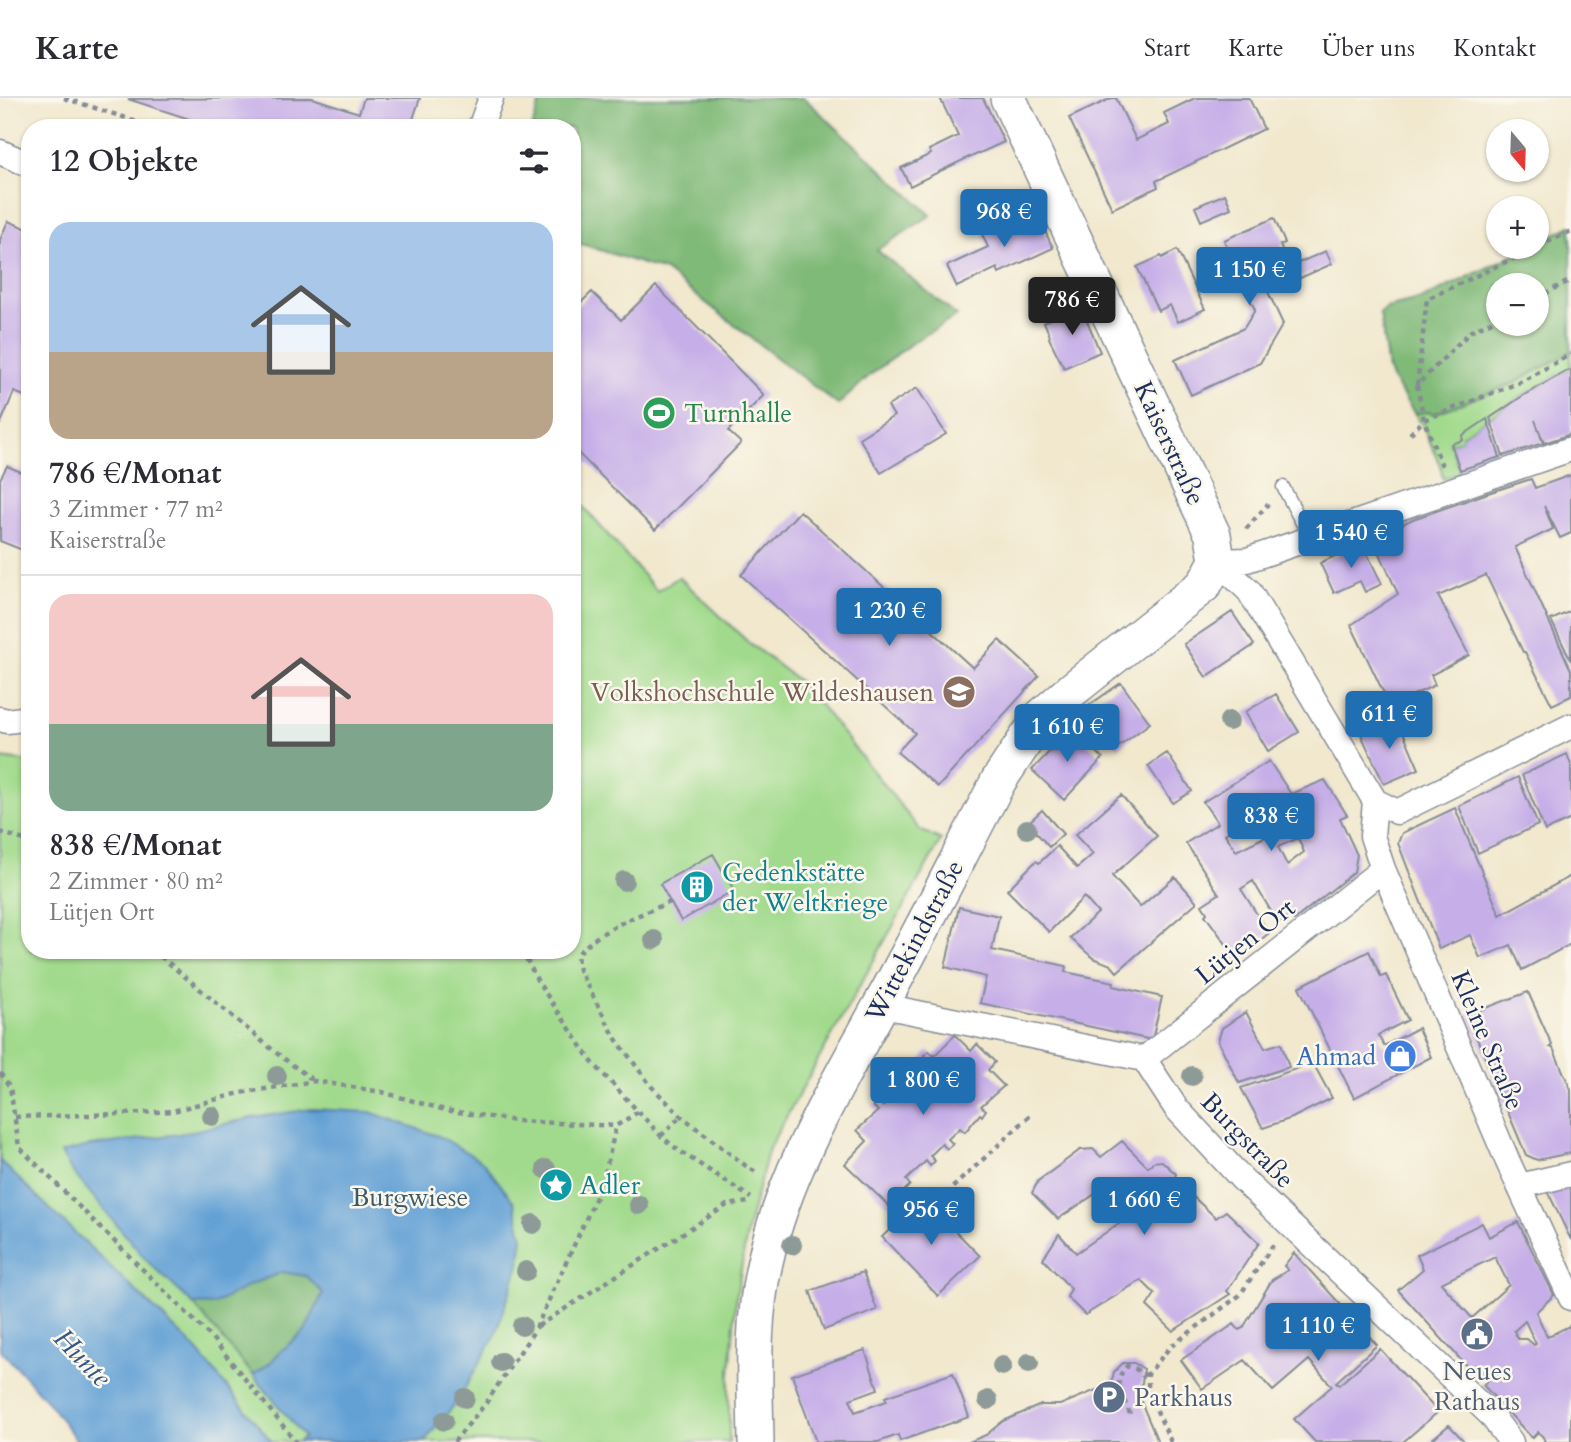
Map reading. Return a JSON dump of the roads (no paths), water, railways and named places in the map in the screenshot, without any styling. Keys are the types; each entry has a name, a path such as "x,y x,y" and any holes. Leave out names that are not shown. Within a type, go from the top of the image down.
{"street":[{"path":"483,119 491,98"},
{"name":"Kaiserstraße","path":"1008,98 1213,535 1217,561"},
{"path":"0,152 21,161"},
{"path":"1217,561 1247,560 1571,449"},
{"path":"1217,561 1249,592 1376,801 1397,812 1571,726"},
{"name":"Wittekindstraße","path":"756,1442 758,1299 765,1261 779,1210 816,1126 999,780 1041,717 1204,585 1217,561"},
{"path":"0,719 21,719"},
{"name":"Kleine Straße","path":"1376,801 1372,836 1383,869 1571,1298"},
{"name":"Lütjen Ort","path":"1144,1059 1383,869"},
{"path":"885,998 898,1009 1144,1059"},
{"name":"Burgstraße","path":"1144,1059 1176,1108 1242,1179 1491,1415 1511,1442"},
{"path":"1520,1186 1571,1174"}],"lane":[{"path":"1283,487 1310,538"}],"water":[{"path":"311,1109 370,1112 441,1137 483,1162 514,1202 523,1238 519,1265 495,1336 457,1402 424,1442 298,1442 304,1437 253,1375 305,1331 323,1293 306,1276 282,1272 213,1305 193,1304 147,1261 70,1169 61,1153"},
{"name":"Hunte","path":"0,1161 195,1348 272,1442 78,1442 47,1401 0,1349"}],"place":[{"name":"Turnhalle","path":"659,413"},
{"name":"Volkshochschule Wildeshausen","path":"959,692"},
{"name":"Gedenkstätte der Weltkriege","path":"697,887"},
{"name":"Ahmad","path":"1400,1056"},
{"name":"Adler","path":"556,1185"},
{"name":"Neues Rathaus","path":"1477,1334"},
{"name":"Parkhaus","path":"1109,1397"}],"park label":[{"name":"Burgwiese","path":"410,1197"}]}
